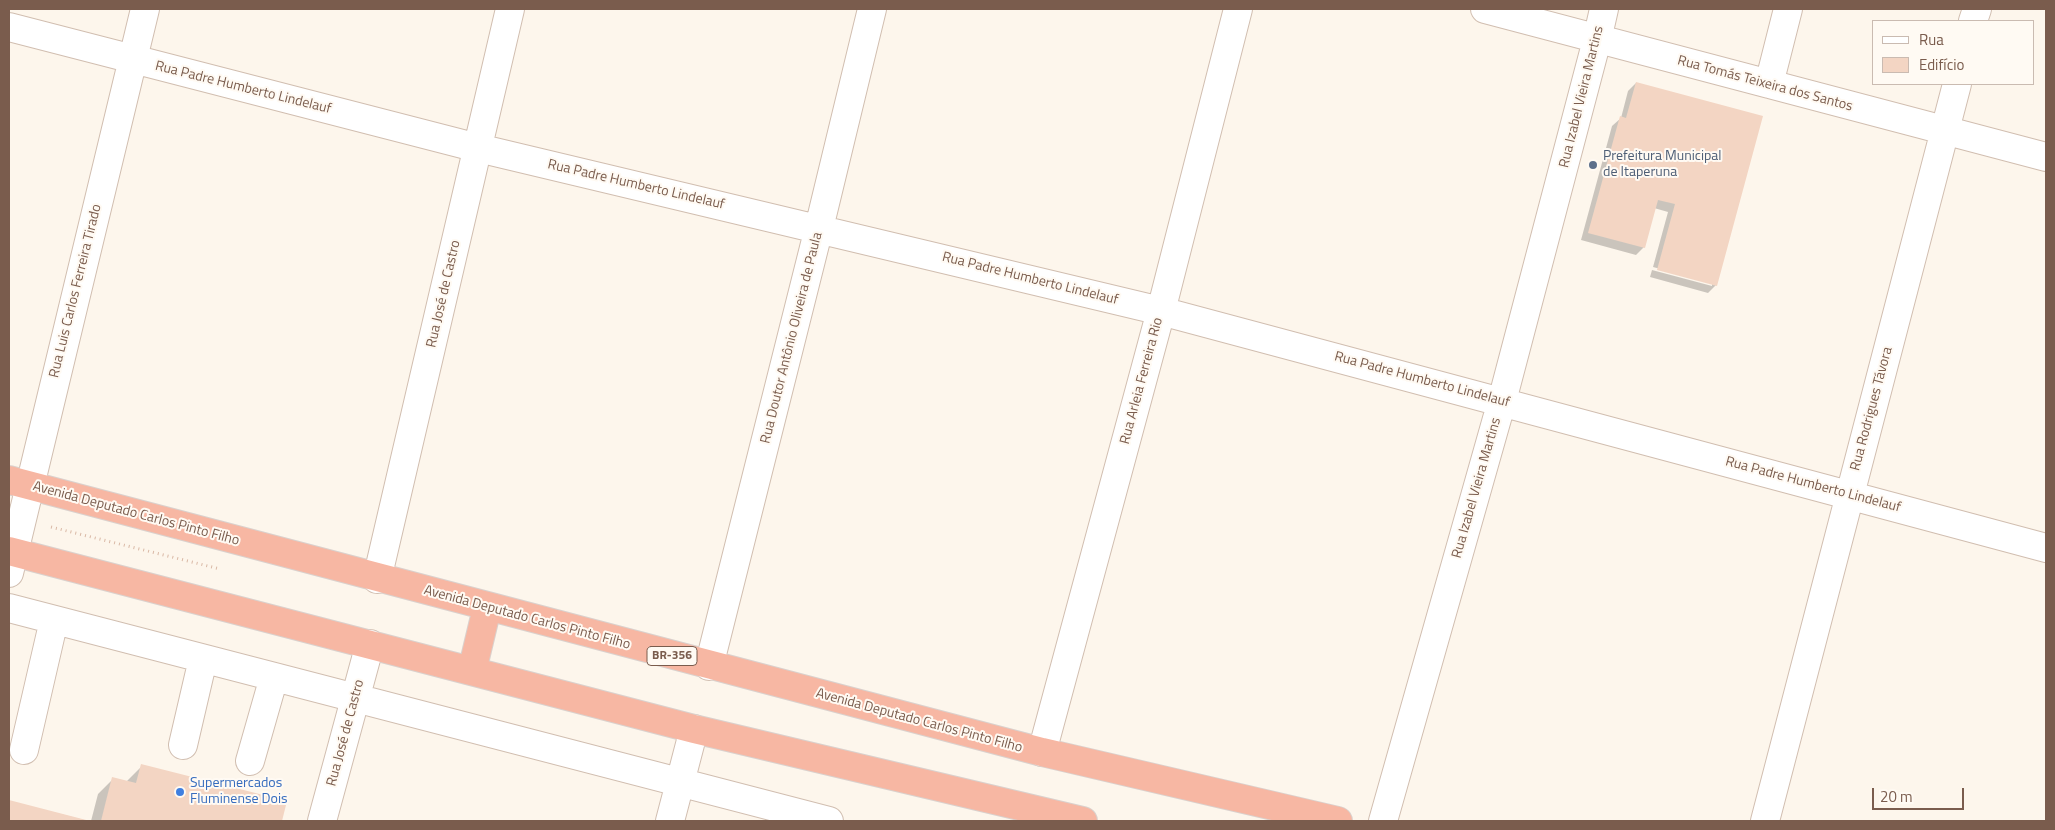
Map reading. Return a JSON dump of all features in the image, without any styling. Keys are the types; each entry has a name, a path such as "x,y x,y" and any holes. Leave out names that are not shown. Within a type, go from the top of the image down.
{"highway":[{"name":"Avenida Deputado Carlos Pinto Filho","path":"19,483 487,608 1042,752 1338,821"},
{"path":"10,559 370,644 1031,815 1083,821"},
{"path":"472,671 487,608"}],"street":[{"name":"Rua Luis Carlos Ferreira Tirado","path":"10,559 19,483 145,9"},
{"name":"Rua José de Castro","path":"377,579 510,9"},
{"name":"Rua Doutor Antônio Oliveira de Paula","path":"709,666 872,9"},
{"name":"Rua Arleia Ferreira Rio","path":"1042,752 1161,311 1238,9"},
{"name":"Rua Tomás Teixeira dos Santos","path":"1485,9 2046,157"},
{"name":"Rua Izabel Vieira Martins","path":"1382,821 1502,401 1604,9"},
{"path":"1769,84 1788,9"},
{"name":"Rua Padre Humberto Lindelauf","path":"9,27 478,148 1161,311 2046,548"},
{"name":"Rua Rodrigues Távora","path":"1765,821 1957,85"},
{"path":"9,608 829,821"},
{"path":"24,750 54,620"},
{"name":"Rua José de Castro","path":"322,821 370,644"},
{"path":"182,745 202,658"},
{"path":"250,760 274,677"},
{"path":"670,821 694,729"}],"building":[{"path":"1636,82 1763,116 1717,286 1657,270 1675,204 1658,200 1645,248 1588,233 1620,116 1626,118"},
{"name":"Supermercados Fluminense Dois","path":"141,764 287,801 282,821 101,821 112,777 136,783"},
{"path":"9,800 90,821 9,821"}],"place":[{"name":"Prefeitura Municipal de Itaperuna","path":"1593,165"},
{"name":"Supermercados Fluminense Dois","path":"180,792"}]}
